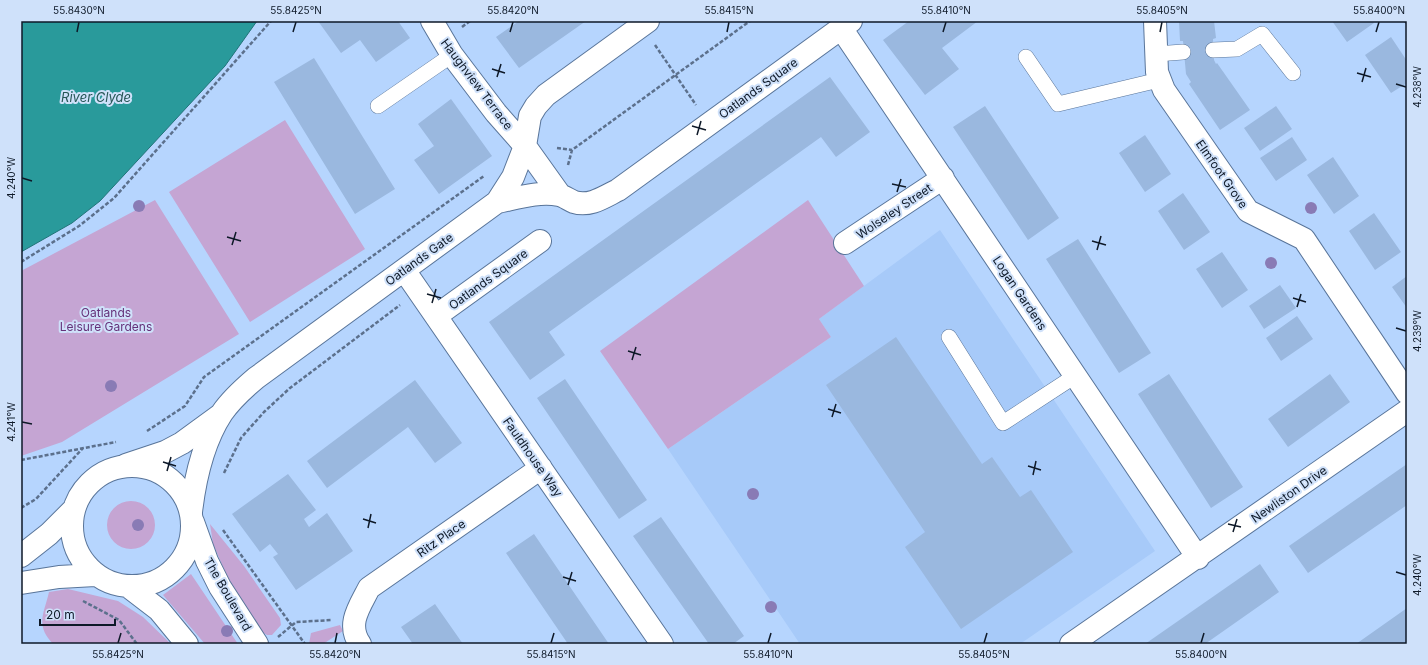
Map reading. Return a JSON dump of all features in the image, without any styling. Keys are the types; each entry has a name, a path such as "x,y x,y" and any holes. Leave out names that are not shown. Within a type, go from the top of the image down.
{"street":[{"name":"Haughview Terrace","path":"432,21 452,55 496,113 521,155"},
{"name":"Elmfoot Grove","path":"1155,21 1156,54 1159,80 1164,90 1248,211 1304,238 1407,392"},
{"path":"497,202 513,177 521,155 530,116 536,106 546,95 645,23"},
{"name":"Oatlands Square","path":"497,202 530,194 560,195 574,202 586,203 598,200 618,190 846,25"},
{"name":"Logan Gardens","path":"846,25 943,178 1198,558"},
{"path":"521,155 560,195"},
{"name":"Wolseley Street","path":"845,244 943,178"},
{"name":"Oatlands Gate","path":"222,414 236,395 256,378 497,202"},
{"name":"Oatlands Square","path":"436,316 540,241"},
{"name":"Fauldhouse Way","path":"404,270 662,644"},
{"name":"Newliston Drive","path":"1070,644 1198,558 1407,411"},
{"path":"21,556 49,534 73,510 82,492 95,477 114,468 165,452 182,443 222,414"},
{"path":"73,510 71,528 74,546 82,562 95,575 111,584 129,587 149,584 167,575 182,560 190,542 193,489 199,465 222,414"},
{"path":"126,465 153,469 170,479 183,494 192,517"},
{"name":"Ritz Place","path":"354,618 369,588 541,468"},
{"name":"The Boulevard","path":"192,517 207,561 220,587 266,642"},
{"path":"21,583 59,577 95,575"},
{"path":"129,587 159,610 187,644"},
{"path":"354,618 354,636 360,644"}],"lane":[{"path":"1213,50 1237,49 1262,34 1293,73"},
{"path":"1156,54 1183,52"},
{"path":"378,106 452,55"},
{"path":"1026,57 1058,104 1159,80"},
{"path":"949,337 1003,423 1075,376"}],"path":[{"path":"21,262 79,226 114,198 271,21"},
{"path":"572,150 750,21"},
{"path":"645,23 676,75 709,123"},
{"path":"143,434 185,406 204,377 493,170 521,155"},
{"path":"222,477 241,438 264,412 296,384 419,291"},
{"path":"21,460 122,441"},
{"path":"21,508 36,499 83,448"},
{"path":"219,526 305,644"},
{"path":"77,600 96,606 119,620 138,644"},
{"path":"266,642 296,622 354,618"}],"shaded area":[{"path":"940,230 1155,551 1020,644 800,644 668,449 831,337 819,319"}],"green space":[{"path":"285,120 365,249 250,322 169,192"},
{"name":"Oatlands Leisure Gardens","path":"155,200 239,334 62,442 21,456 21,271"},
{"path":"808,200 864,286 819,319 831,337 668,449 600,351"},
{"path":"131,501 140,503 148,508 153,516 155,525 153,534 148,542 140,547 131,549 122,547 114,542 109,534 107,525 109,516 114,508 122,503"},
{"path":"210,524 244,566 280,618 281,625 272,635 267,635 260,631 233,590 213,544"},
{"path":"191,574 238,644 205,644 163,595"},
{"path":"68,589 118,601 143,617 171,644 53,644 44,631 42,619 43,613 49,592"},
{"path":"340,625 343,631 323,644 309,644 311,633"}],"water":[{"name":"River Clyde","path":"21,21 257,21 225,66 100,201 72,223 21,252"}],"building":[{"path":"318,21 398,21 410,38 376,62 360,40 341,53"},
{"path":"519,21 586,21 519,68 496,37"},
{"path":"909,21 978,21 942,48 959,69 925,95 883,40"},
{"path":"1179,21 1214,21 1216,38 1213,39 1214,60 1250,110 1220,130 1189,84 1191,82 1186,74 1183,41 1180,41"},
{"path":"1332,21 1372,21 1374,23 1347,42"},
{"path":"1391,37 1407,61 1407,83 1391,93 1365,55"},
{"path":"314,58 395,189 355,214 274,82"},
{"path":"830,77 870,132 836,157 821,137 549,332 565,355 530,380 489,322"},
{"path":"451,99 492,156 439,194 414,160 434,146 418,124"},
{"path":"985,106 1059,218 1028,240 953,127"},
{"path":"1276,106 1292,129 1260,151 1244,128"},
{"path":"1145,135 1171,174 1145,192 1119,153"},
{"path":"1292,137 1307,160 1276,181 1260,158"},
{"path":"1333,157 1359,196 1334,214 1307,175"},
{"path":"1183,193 1210,232 1184,250 1158,211"},
{"path":"1374,213 1401,252 1375,270 1349,231"},
{"path":"1078,239 1151,353 1119,373 1046,259"},
{"path":"1222,252 1248,290 1222,308 1196,269"},
{"path":"1407,276 1407,308 1392,287"},
{"path":"1280,285 1296,308 1264,329 1249,306"},
{"path":"1297,316 1313,339 1281,361 1266,338"},
{"path":"896,337 982,464 992,457 1020,497 1031,490 1073,552 961,629 905,547 925,532 826,385"},
{"path":"1169,374 1243,487 1211,508 1138,394"},
{"path":"1330,374 1350,402 1288,447 1268,419"},
{"path":"565,379 647,500 619,519 537,398"},
{"path":"415,380 462,443 435,463 408,427 327,488 307,461"},
{"path":"1407,464 1407,505 1308,573 1289,546"},
{"path":"288,474 316,510 304,519 309,527 327,513 353,551 296,590 273,557 278,554 270,544 260,552 232,514"},
{"path":"661,517 744,636 733,644 709,644 633,536"},
{"path":"534,534 609,644 568,644 506,553"},
{"path":"1260,564 1279,592 1205,644 1145,644"},
{"path":"435,604 463,644 413,644 401,627"},
{"path":"1407,608 1407,644 1356,644"}]}
